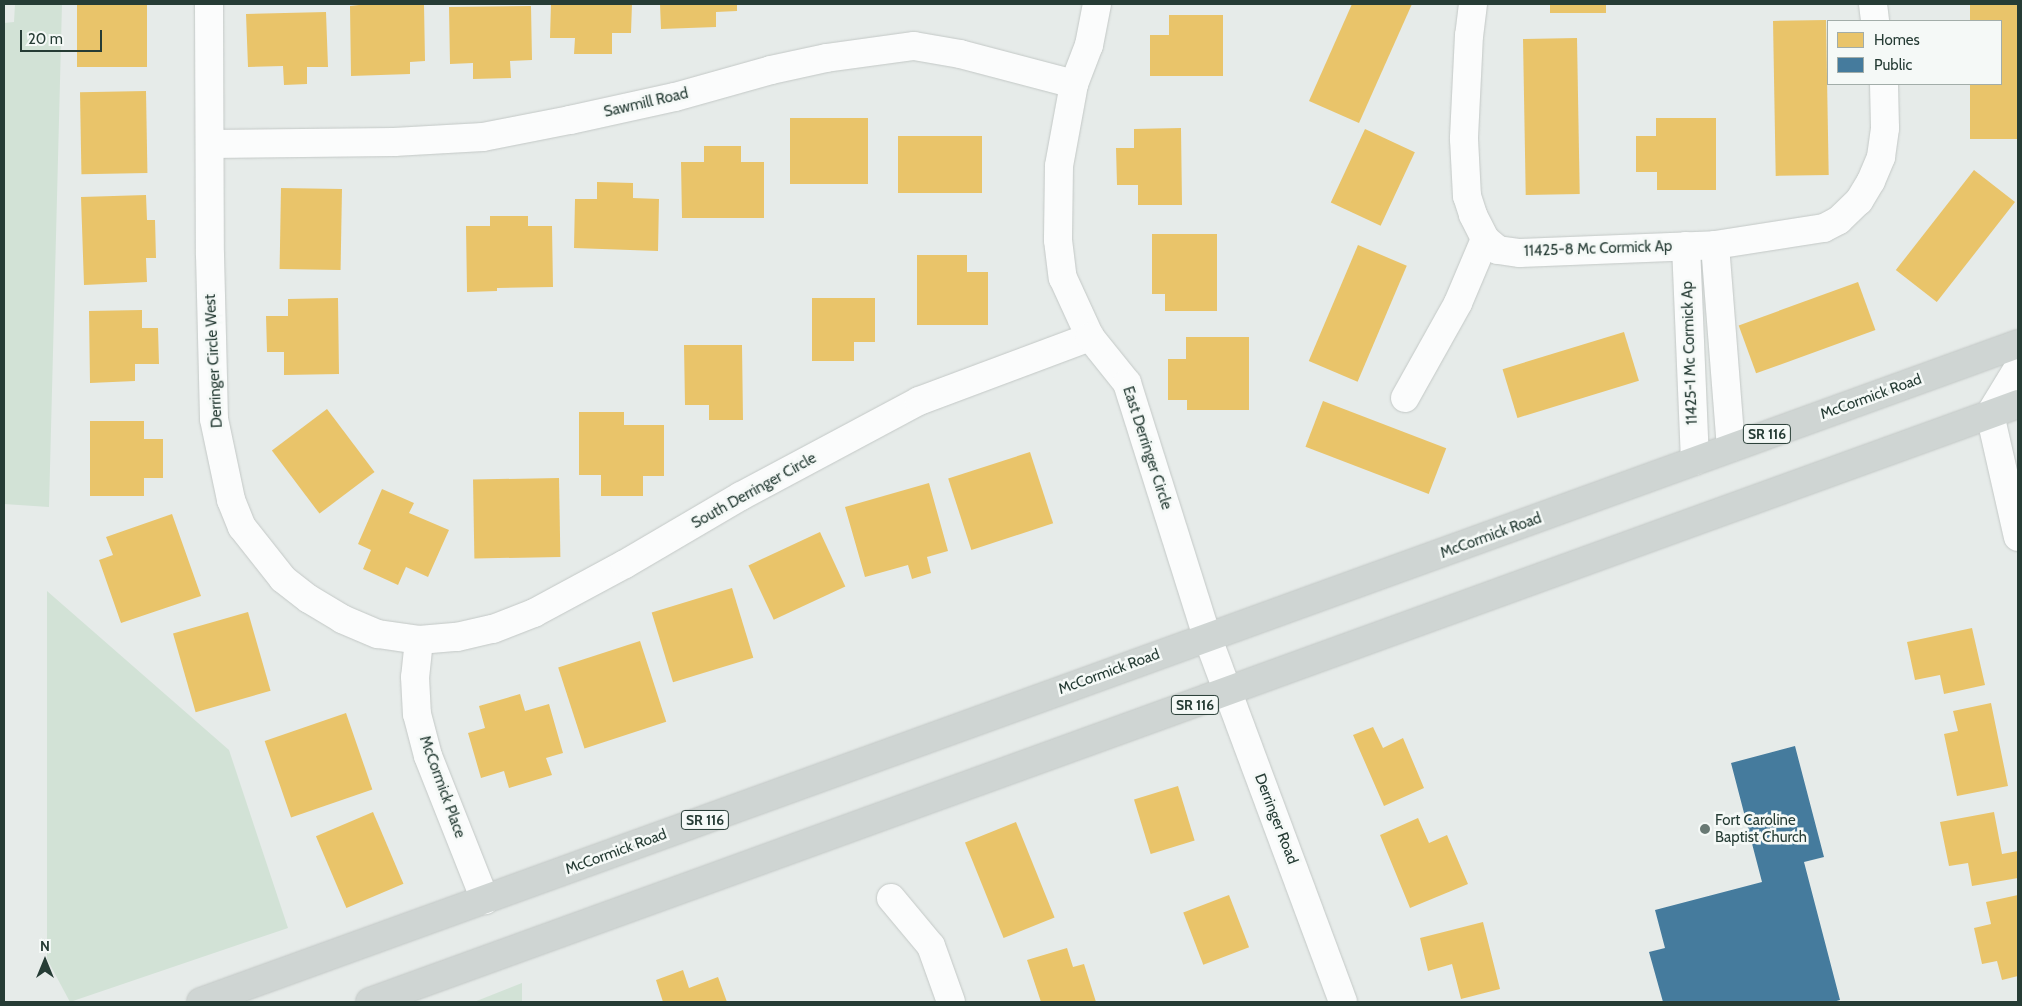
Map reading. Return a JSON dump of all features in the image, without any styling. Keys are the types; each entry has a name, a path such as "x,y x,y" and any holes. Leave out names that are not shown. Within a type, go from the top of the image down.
{"main road":[{"name":"McCormick Road","path":"202,1002 1208,636 1372,580 1730,447 2018,344"},
{"name":"SR 116","path":"370,1002 2018,404"}],"street":[{"name":"Derringer Circle West","path":"209,4 210,255 214,419 231,500 242,527 283,579 309,599 342,619 378,634 419,640"},
{"name":"East Derringer Circle","path":"1097,4 1089,46 1074,84 1059,166 1058,240 1063,278 1090,336 1127,383 1208,636"},
{"path":"1405,398 1458,303 1485,239 1473,215 1468,196 1464,140 1469,34 1474,4"},
{"path":"1873,4 1875,20"},
{"name":"Sawmill Road","path":"211,144 394,142 483,137 666,99 826,58 914,46 960,54 1074,84"},
{"name":"11425-8 Mc Cormick Ap","path":"1485,239 1498,250 1520,253 1715,245 1750,238 1799,233 1824,228 1839,220 1859,201 1881,157 1885,128 1884,85"},
{"name":"11425-1 Mc Cormick Ap","path":"1715,245 1730,447"},
{"name":"11425-1 Mc Cormick Ap","path":"1686,246 1694,461"},
{"name":"South Derringer Circle","path":"419,640 456,637 493,628 534,614 625,564 741,496 919,401 1090,336"},
{"path":"2018,368 1990,414 2018,537"},
{"name":"Derringer Road","path":"1208,636 1343,1002"},
{"name":"McCormick Place","path":"419,640 415,677 417,714 428,756 485,900"},
{"path":"891,898 931,946 951,1002"}],"green space":[{"path":"15,4 62,4 49,507 4,504 4,23 14,22"},
{"path":"47,591 229,750 288,928 70,1002 47,959"},
{"path":"522,983 522,1002 474,1002"}],"building: Homes":[{"path":"77,4 147,4 147,67 77,67"},
{"path":"368,4 424,4 425,61 410,62 410,74 351,76 350,6"},
{"path":"551,4 632,4 631,33 612,33 612,54 574,54 575,38 550,38"},
{"path":"660,4 737,4 737,11 716,12 716,27 661,29"},
{"path":"1352,4 1412,4 1359,123 1309,101"},
{"path":"1550,4 1606,4 1606,13 1550,13"},
{"path":"1970,4 2018,4 2018,139 1970,139 1970,85 2002,85 2002,20 1970,20"},
{"path":"531,6 532,60 510,61 511,78 473,79 473,63 450,64 449,7"},
{"path":"326,12 328,67 307,67 307,84 284,85 283,66 248,67 246,14"},
{"path":"1169,15 1223,15 1223,76 1150,76 1150,35 1169,35"},
{"path":"1826,20 1829,175 1776,176 1773,21"},
{"path":"1577,38 1580,194 1526,195 1523,39"},
{"path":"146,91 147,173 81,174 80,92"},
{"path":"790,118 868,118 868,184 790,184"},
{"path":"1656,118 1716,118 1716,190 1657,190 1657,172 1636,172 1636,136 1656,136"},
{"path":"1181,128 1182,205 1138,205 1138,185 1117,185 1116,148 1134,148 1134,129"},
{"path":"1365,129 1415,152 1381,226 1331,202"},
{"path":"898,136 982,136 982,193 898,193"},
{"path":"704,146 741,146 741,162 764,162 764,218 682,218 681,162 704,162"},
{"path":"1974,170 2015,202 1937,302 1896,270"},
{"path":"597,182 633,183 633,198 659,199 658,251 574,248 575,199 597,199"},
{"path":"281,188 342,189 341,270 280,269"},
{"path":"146,195 147,220 155,220 156,258 146,258 147,282 84,285 81,197"},
{"path":"490,216 528,216 528,226 552,226 553,287 497,288 497,291 467,292 466,226 490,226"},
{"path":"1152,234 1217,234 1217,311 1165,311 1165,294 1152,294"},
{"path":"1358,245 1407,266 1358,382 1309,361"},
{"path":"917,255 967,255 967,272 988,272 988,325 917,325"},
{"path":"1858,282 1875,330 1756,373 1739,325"},
{"path":"338,298 339,374 284,375 284,352 267,352 266,316 288,316 288,299"},
{"path":"812,298 875,298 875,342 854,342 854,361 812,361"},
{"path":"142,310 142,328 158,328 159,364 135,364 135,381 90,383 89,311"},
{"path":"1624,332 1639,381 1517,418 1503,369"},
{"path":"1186,337 1249,337 1249,410 1187,410 1187,400 1168,400 1168,359 1186,359"},
{"path":"684,345 742,345 743,420 709,420 709,405 685,405"},
{"path":"1323,401 1446,448 1429,494 1305,447"},
{"path":"327,409 375,472 319,514 272,451"},
{"path":"579,412 624,412 624,425 664,425 664,476 643,476 643,496 601,496 601,475 579,475"},
{"path":"90,421 144,421 144,439 163,439 163,478 144,478 144,496 90,496"},
{"path":"1030,452 1053,523 971,550 948,479"},
{"path":"559,478 560,557 474,558 473,480"},
{"path":"929,483 948,551 927,557 931,573 912,579 908,565 865,577 845,507"},
{"path":"382,489 414,503 409,513 449,530 428,577 406,567 398,585 363,569 371,550 358,544"},
{"path":"172,514 201,596 121,623 99,560 113,555 106,537"},
{"path":"820,532 845,586 774,620 748,565"},
{"path":"732,588 753,658 673,682 652,613"},
{"path":"248,612 271,691 196,712 173,633"},
{"path":"1972,628 1985,685 1944,694 1940,675 1915,680 1907,642"},
{"path":"640,641 666,722 584,748 558,668"},
{"path":"520,694 525,711 549,704 563,753 546,758 552,775 509,788 504,771 481,778 468,733 485,728 479,706"},
{"path":"1991,703 2008,786 1957,796 1944,734 1958,731 1953,711"},
{"path":"346,713 372,790 291,818 265,741"},
{"path":"1373,727 1383,748 1403,738 1424,788 1384,806 1353,735"},
{"path":"1178,786 1195,841 1151,854 1134,799"},
{"path":"373,812 403,884 346,908 316,836"},
{"path":"1994,812 2002,854 2018,851 2018,878 1972,886 1968,863 1949,866 1940,822"},
{"path":"1418,818 1429,843 1447,835 1468,884 1410,908 1380,835"},
{"path":"1016,822 1055,917 1004,938 965,843"},
{"path":"1229,895 1249,947 1203,965 1183,913"},
{"path":"2018,895 2018,976 2002,980 1997,961 1982,964 1974,928 1991,924 1986,902"},
{"path":"1483,922 1500,989 1461,999 1452,964 1428,971 1420,938"},
{"path":"1067,948 1073,967 1084,964 1096,1002 1041,1002 1027,960"},
{"path":"683,970 689,988 718,977 727,1002 663,1002 656,980"}],"building: Public":[{"path":"1795,746 1824,857 1804,862 1840,1000 1833,1002 1663,1002 1649,952 1665,948 1655,910 1762,882 1731,763"}],"place":[{"name":"Fort Caroline Baptist Church","path":"1705,829"}]}
